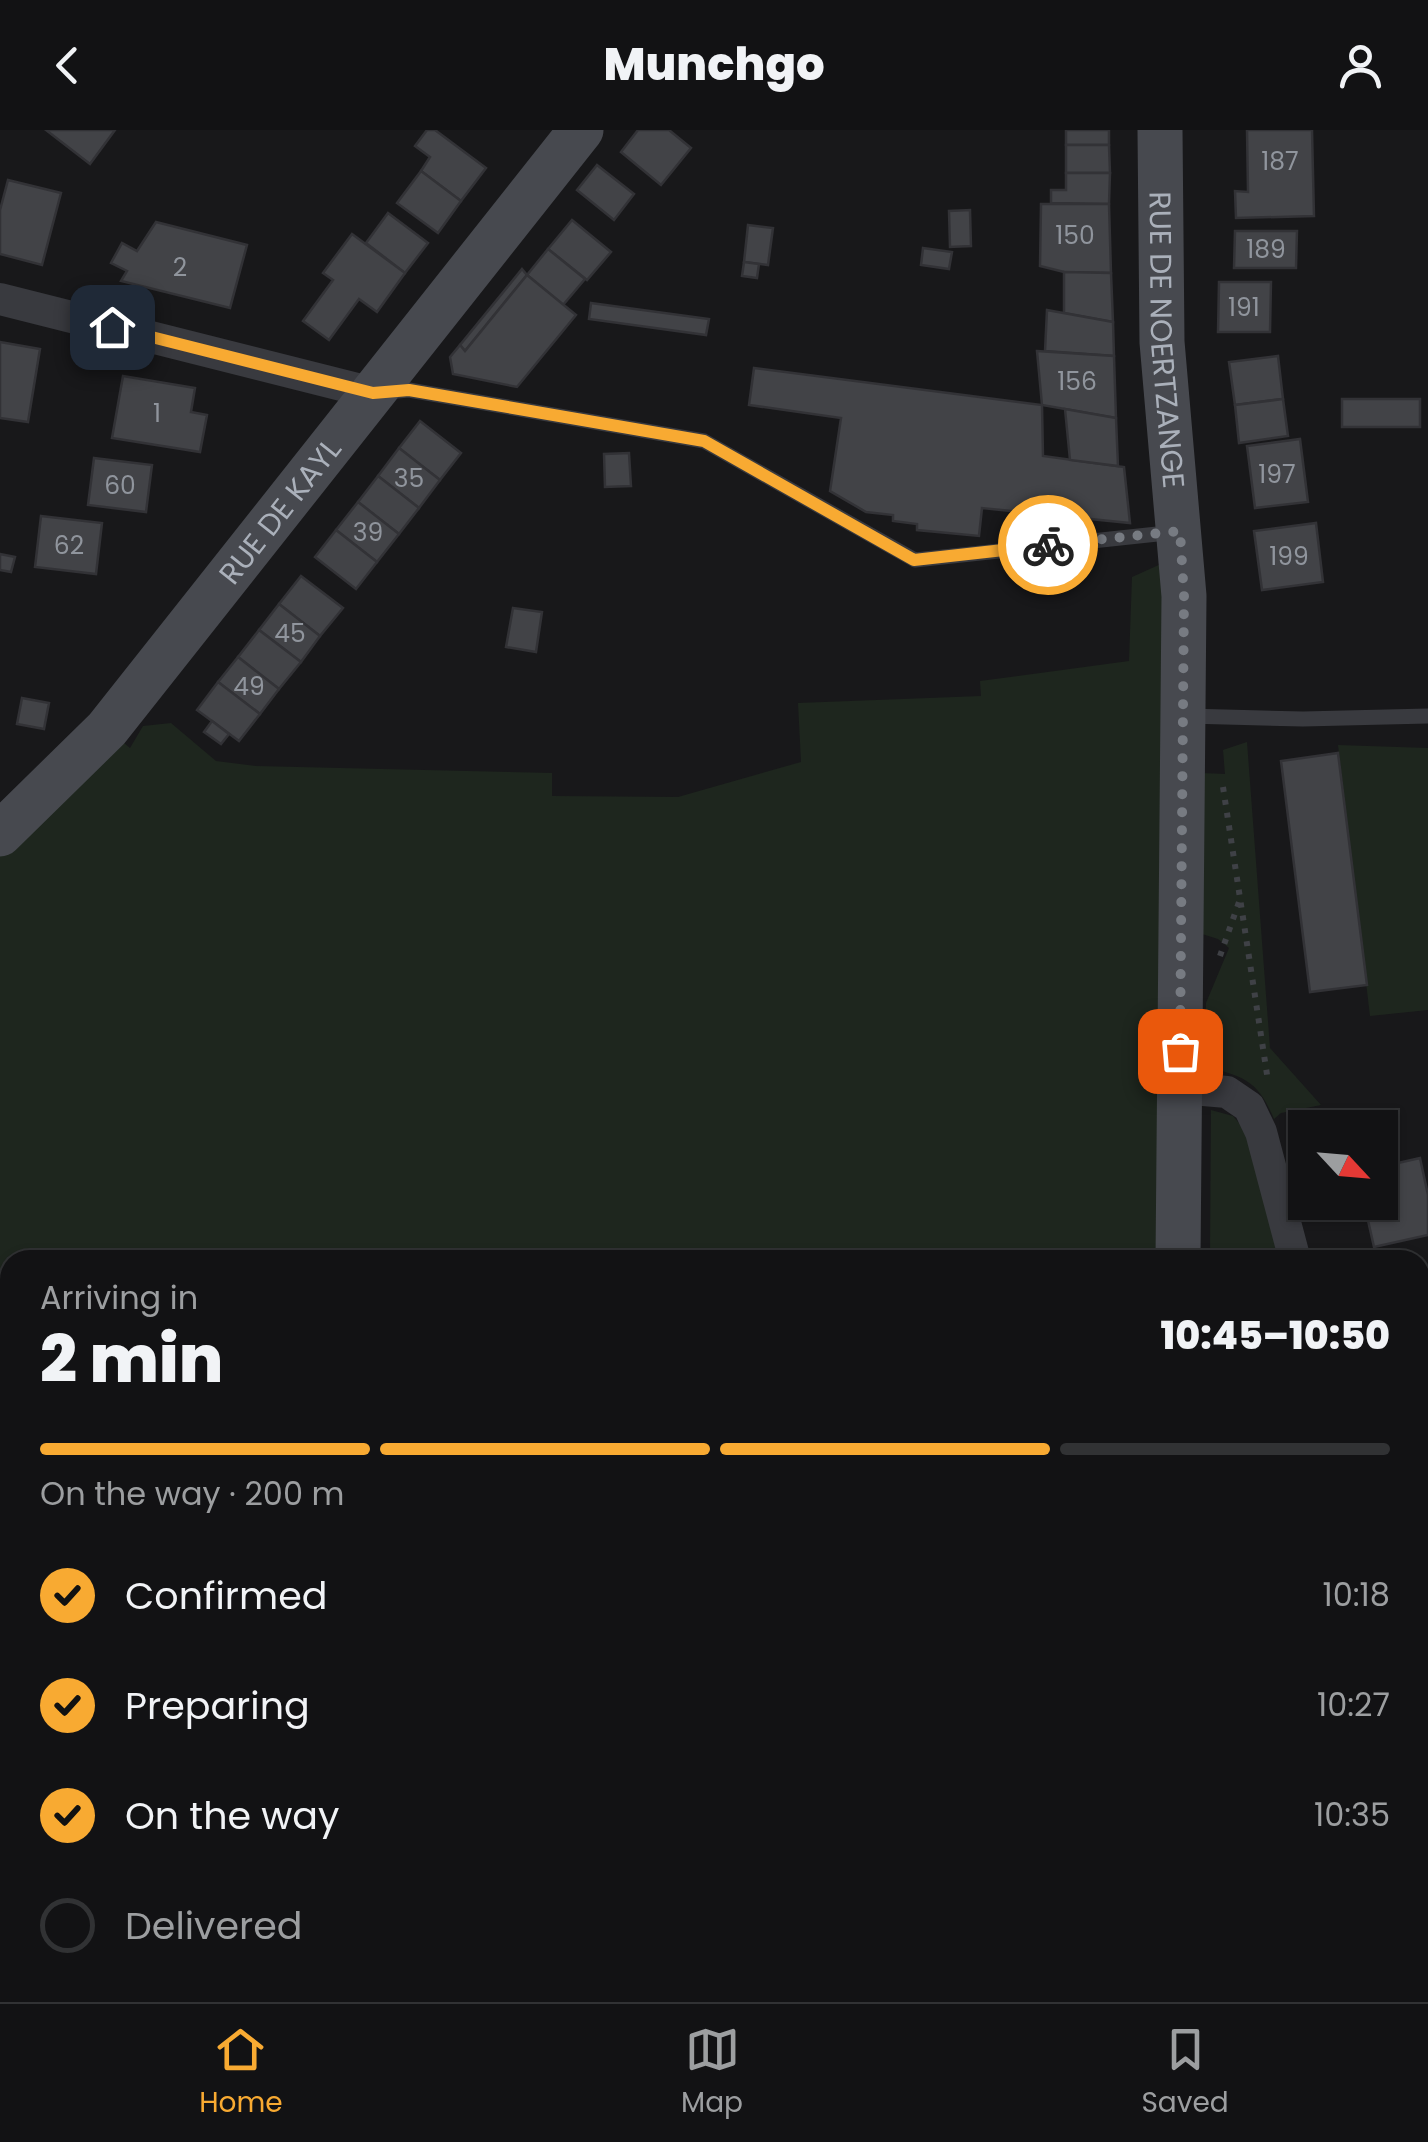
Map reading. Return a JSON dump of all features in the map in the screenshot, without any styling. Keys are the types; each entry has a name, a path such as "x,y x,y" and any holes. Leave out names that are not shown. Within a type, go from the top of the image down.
{"main road":[{"name":"RUE DE KAYL","path":"0,834 108,729 581,130"},
{"name":"RUE DE NOERTZANGE","path":"1160,130 1162,342 1184,596 1200,717 1180,1088 1178,1250"}],"street":[{"path":"0,299 373,393"},
{"path":"1180,1088 1227,1092 1249,1107 1261,1132 1292,1250"}],"lane":[{"path":"373,393 409,390 704,441 914,560 1180,531"},
{"path":"1200,717 1428,716"}],"path":[{"path":"1200,717 1216,733 1270,1090"}],"shaded area":[{"path":"1161,564 1167,604 1161,1250 0,1250 0,849 118,738 130,748 143,726 171,723 216,761 256,766 552,773 552,796 678,797 801,762 798,703 981,696 980,681 1129,661 1132,577"},
{"path":"1247,742 1270,1048 1321,1105 1288,1110 1274,1119 1262,1096 1248,1082 1205,1066 1206,1003 1229,948 1202,934 1202,773 1225,774 1223,750"},
{"path":"1338,745 1428,748 1428,1010 1370,1016"},
{"path":"1211,1110 1233,1116 1245,1130 1291,1250 1210,1250"}],"building":[{"path":"46,130 115,130 90,164"},
{"path":"427,130 435,130 486,168 461,201 421,171 430,157 415,146"},
{"path":"638,130 669,130 691,148 661,185 621,152"},
{"path":"1066,130 1109,130 1109,145 1066,145"},
{"path":"1247,130 1312,130 1314,216 1236,218 1235,191 1248,192"},
{"path":"1066,145 1109,145 1110,173 1066,173"},
{"path":"597,165 634,194 614,220 577,190"},
{"path":"421,171 461,201 438,233 397,203"},
{"path":"1066,173 1110,173 1109,204 1051,203 1051,190 1066,190"},
{"path":"8,180 61,193 42,265 0,254 0,210"},
{"path":"1041,204 1109,204 1111,273 1064,272 1040,266"},
{"path":"970,210 971,246 950,247 949,211"},
{"path":"388,213 428,243 405,273 366,243"},
{"path":"572,220 611,252 587,280 548,249"},
{"path":"156,222 247,245 230,308 121,281 127,271 111,263 122,243 137,251"},
{"path":"748,225 773,228 768,265 744,262"},
{"path":"1235,231 1297,231 1296,268 1234,268"},
{"path":"352,234 405,273 377,312 359,299 329,340 303,321 333,280 323,273"},
{"path":"923,248 952,252 949,269 921,265"},
{"path":"548,249 585,279 563,305 527,275"},
{"path":"744,262 759,264 757,278 742,276"},
{"path":"522,269 527,275 465,351 460,345"},
{"path":"1064,272 1111,273 1113,322 1064,313"},
{"path":"527,275 576,315 517,387 453,374 450,357 460,345 465,351"},
{"path":"1219,282 1271,282 1270,332 1218,332"},
{"path":"591,303 709,319 706,335 589,319"},
{"path":"1047,310 1113,322 1114,356 1045,351"},
{"path":"0,342 40,349 28,422 0,418"},
{"path":"1037,351 1114,356 1116,418 1042,405"},
{"path":"1278,356 1283,399 1235,405 1229,362"},
{"path":"754,368 1042,405 1043,456 1124,467 1130,523 982,508 979,536 917,530 917,524 893,521 893,515 866,512 830,491 841,418 749,405"},
{"path":"123,376 195,388 191,412 207,415 200,452 112,438"},
{"path":"1283,399 1288,436 1239,443 1235,405"},
{"path":"1342,399 1420,399 1420,427 1342,427"},
{"path":"1065,409 1116,418 1118,466 1070,460"},
{"path":"420,421 461,453 440,480 399,448"},
{"path":"1300,439 1308,502 1255,508 1247,446"},
{"path":"399,448 440,480 419,508 378,476"},
{"path":"629,453 631,486 605,487 604,454"},
{"path":"94,458 152,465 146,512 88,505"},
{"path":"378,476 419,508 399,534 358,502"},
{"path":"358,502 399,534 377,562 336,530"},
{"path":"41,516 102,523 96,574 35,567"},
{"path":"1316,523 1323,582 1262,590 1254,531"},
{"path":"336,530 377,562 356,589 315,557"},
{"path":"0,554 15,557 11,572 0,570"},
{"path":"301,576 343,608 320,636 279,604"},
{"path":"279,604 320,636 301,662 259,630"},
{"path":"513,608 542,612 536,652 506,647"},
{"path":"259,630 301,662 279,689 238,657"},
{"path":"238,657 279,689 260,714 218,682"},
{"path":"218,682 260,714 239,741 197,710"},
{"path":"22,698 49,703 44,729 17,724"},
{"path":"212,721 229,734 221,744 204,732"},
{"path":"1338,753 1367,985 1310,992 1281,761"},
{"path":"1420,1158 1428,1195 1428,1235 1374,1247 1368,1220 1398,1220 1398,1163"}],"way so far":[{"path":"1048,545 1180,531 1184,596 1180,1051"}],"route":[{"path":"112,327 373,393 409,390 704,441 914,560 1048,545"}]}
